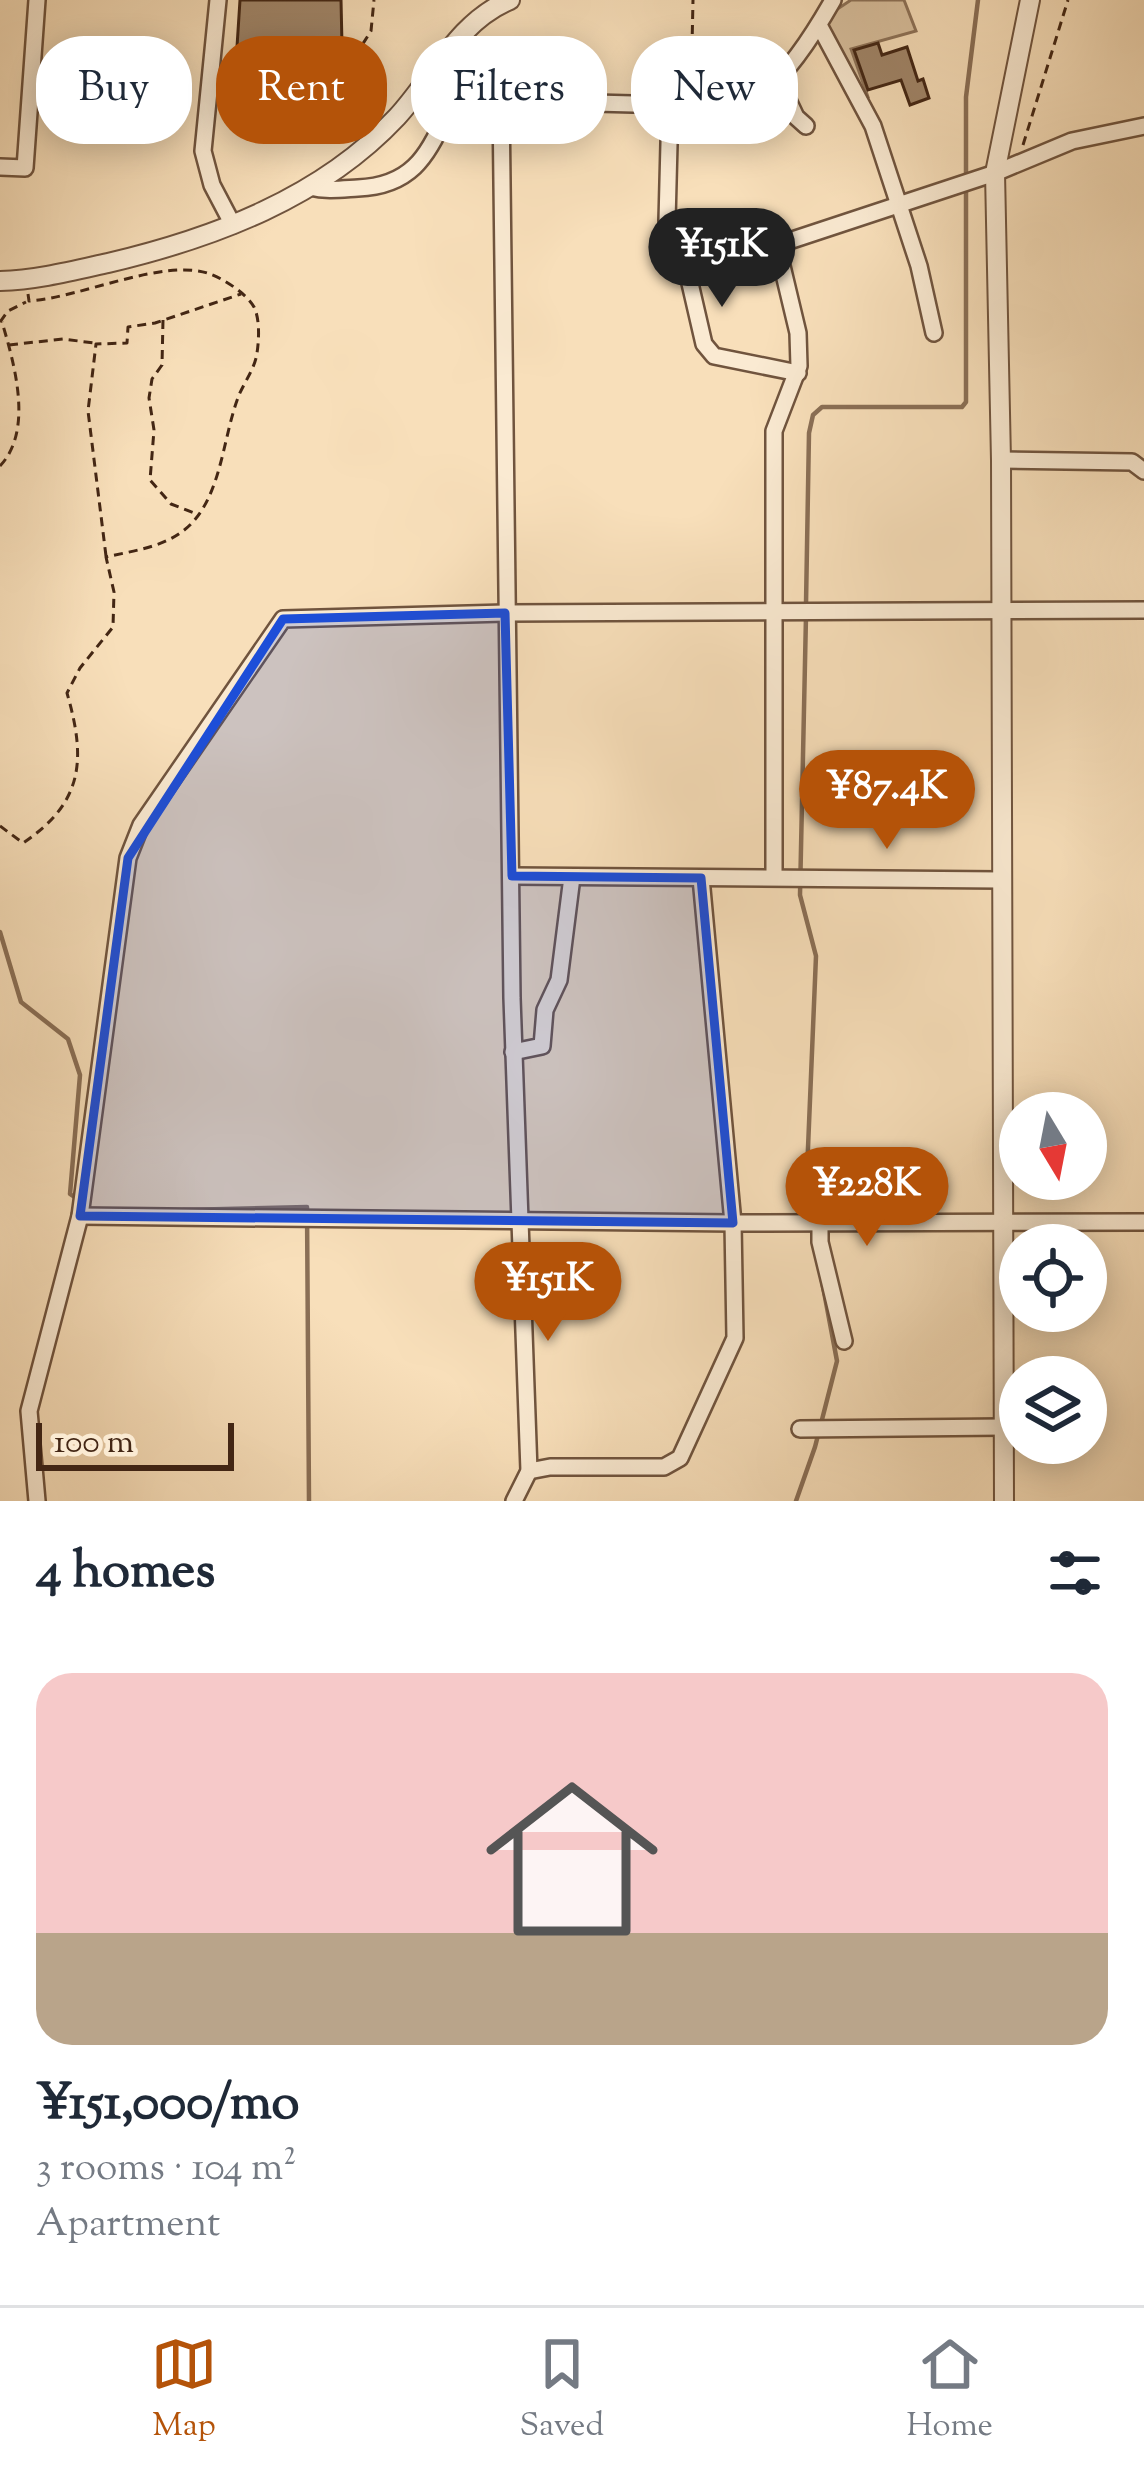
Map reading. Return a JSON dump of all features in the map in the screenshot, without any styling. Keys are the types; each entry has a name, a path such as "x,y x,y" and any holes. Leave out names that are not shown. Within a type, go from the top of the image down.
{"street":[{"path":"0,167 26,168 37,0"},
{"path":"218,0 203,151 212,185 233,225"},
{"path":"0,281 27,291 233,225 310,187 369,145 470,26 510,0"},
{"path":"798,51 833,0"},
{"path":"1002,1356 1002,611 995,173 1030,0"},
{"path":"819,25 873,126 896,208 919,266 934,333"},
{"path":"798,118 806,126"},
{"path":"682,253 777,245 896,208 1072,141 1144,126"},
{"path":"310,187 371,188 397,182 417,168 434,144"},
{"path":"501,144 513,1052 529,1471 514,1501"},
{"path":"669,144 668,221 682,253 704,344 714,356 798,373"},
{"path":"774,875 774,431 798,373 798,333 777,245"},
{"path":"1001,460 1132,462 1144,471"},
{"path":"37,1501 29,1411 80,1216 128,858 140,825 283,619 505,613 1144,610"},
{"path":"512,876 1000,880"},
{"path":"513,1052 542,1046 544,1010 559,980 572,877"},
{"path":"529,1471 664,1467 680,1458 734,1338 733,1223 701,878"},
{"path":"80,1216 1144,1222"},
{"path":"820,1223 820,1242 844,1341"},
{"path":"800,1429 999,1427"},
{"path":"1004,1464 1004,1501"}],"path":[{"path":"368,36 374,0"},
{"path":"692,36 693,0"},
{"path":"1017,164 1069,0"},
{"path":"0,466 7,459 19,412 1,322 27,291 61,299 166,270 208,273 241,294 254,308 257,359 240,393 212,489 199,514 164,543 106,557"},
{"path":"9,345 63,339 127,343 128,327 241,294"},
{"path":"163,320 162,365 152,379 149,398 154,430 150,480 171,503 199,514"},
{"path":"0,826 23,842 50,824 79,773 80,746 67,693 80,668 113,627 114,592 88,412 96,344"}],"highlighted area":[{"path":"505,613 512,876 701,878 733,1223 80,1216 128,858 283,619"}],"shaded area":[{"path":"851,0 904,0 916,31 851,49 868,97 861,99 826,25 833,12"}],"building":[{"path":"240,0 341,0 342,36 238,36"},
{"path":"878,43 882,55 907,47 929,98 910,105 901,80 868,90 854,50"}],"waterway":[{"path":"806,604 813,415 822,407 962,407 966,402 966,97 978,0"},
{"path":"796,1501 837,1361 806,1196 816,956 800,895 806,616"},
{"path":"0,932 21,1002 68,1039 80,1075 70,1194 79,1200"},
{"path":"183,1210 307,1207 309,1501"}]}
